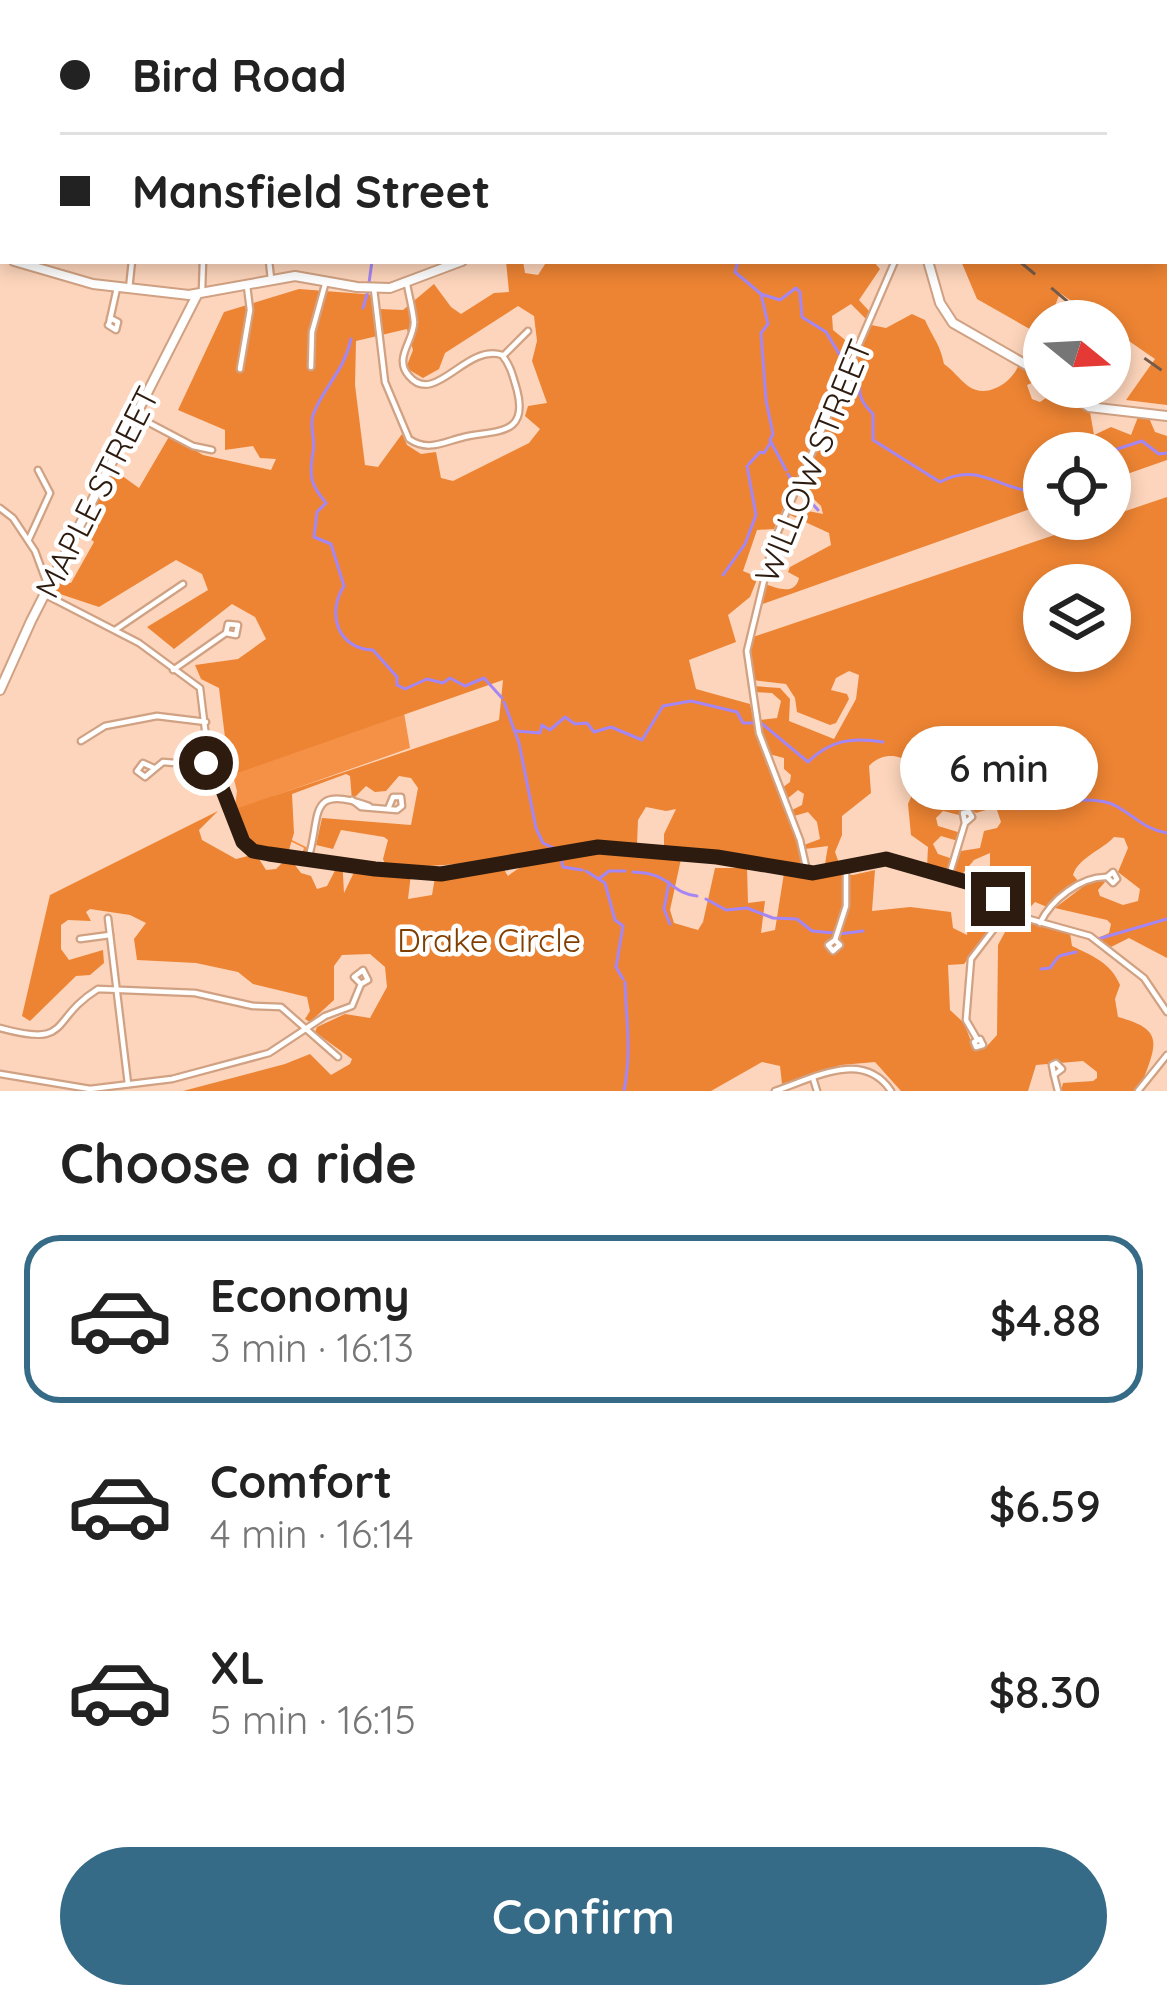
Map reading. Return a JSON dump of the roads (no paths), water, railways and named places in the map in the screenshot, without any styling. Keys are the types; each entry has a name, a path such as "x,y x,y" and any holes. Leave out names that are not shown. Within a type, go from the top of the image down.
{"street":[{"path":"25,264 117,288 199,294 300,276 374,289 407,284 455,264"},
{"path":"129,290 132,264"},
{"name":"MAPLE STREET","path":"0,690 46,590 199,294 203,264"},
{"path":"270,264 272,279"},
{"name":"WILLOW STREET","path":"807,872 800,840 759,733 747,651 773,543 895,264"},
{"path":"929,264 940,303 952,322 1023,363"},
{"path":"311,367 312,329 329,282"},
{"path":"374,289 385,382 407,437 431,446 512,426 520,405 503,356 482,353 437,383 423,385 413,380 402,362 414,324 407,284"},
{"path":"240,369 250,312 247,286"},
{"path":"110,318 117,288"},
{"path":"503,356 528,331"},
{"path":"1098,408 1167,416"},
{"path":"136,416 194,446 212,450"},
{"path":"27,540 34,534 50,493 38,470"},
{"path":"0,508 27,540 46,590 143,646 200,688 210,759 247,848 430,873 598,847 717,857 807,872 886,859 980,887 1040,923 1094,939 1144,978 1167,1012"},
{"path":"115,630 183,584"},
{"path":"172,670 226,633"},
{"path":"81,741 105,726 159,715 207,722"},
{"path":"154,768 167,761 199,765 210,759"},
{"path":"308,859 317,808 340,798 358,806 388,809"},
{"path":"950,877 965,824"},
{"path":"836,940 847,906 845,866"},
{"path":"1040,923 1054,903 1084,881 1107,877"},
{"path":"977,1039 965,1020 970,962 1010,908"},
{"path":"108,918 128,1084"},
{"path":"80,939 110,935"},
{"path":"0,1074 90,1089 172,1078 263,1055 325,1016 352,1006 361,984"},
{"path":"0,1028 45,1036 92,992 116,988 195,993 253,1006 278,1006 338,1057"},
{"path":"1138,1091 1167,1055"},
{"path":"775,1091 863,1068 879,1075 891,1091"},
{"path":"1054,1075 1058,1091"},
{"path":"813,1078 817,1091"}],"waterway":[{"path":"369,283 372,264"},
{"path":"737,264 735,272 761,294 780,300 796,288 802,317 826,332 847,367"},
{"path":"363,308 368,291"},
{"path":"761,294 768,324 761,333 770,440 786,470"},
{"path":"351,339 312,424 312,479 326,503 317,512 314,537 331,544 344,586 336,608 339,628 351,644 373,650 397,677 397,685 405,689 427,679 443,683 450,678 465,686 484,678 502,698"},
{"path":"851,370 873,414 873,440 940,482 955,476 982,476 1023,489"},
{"path":"1131,445 1142,441 1159,454 1167,453"},
{"path":"749,464 771,442"},
{"path":"723,575 745,544 756,515 747,466"},
{"path":"788,474 795,486"},
{"path":"800,490 818,510"},
{"path":"516,731 540,733 542,725 550,730 565,717 575,724 587,723 594,732 611,727 642,740 663,706 691,701 737,712 743,723 754,723"},
{"path":"504,702 519,743 536,828 543,843 560,851 563,867 582,870"},
{"path":"760,722 808,762 842,742 883,742"},
{"path":"915,750 951,765 982,765 1019,809 1095,800 1167,833"},
{"path":"586,871 605,883 615,920 623,926 616,967 623,979"},
{"path":"600,878 609,871 625,871"},
{"path":"633,872 656,876 697,896"},
{"path":"669,882 664,909 670,924"},
{"path":"706,899 726,910 747,908 773,918 797,919 812,931 834,933"},
{"path":"1098,939 1167,919"},
{"path":"839,934 863,931"},
{"path":"1041,969 1076,952"},
{"path":"624,1091 628,1048 625,982"}],"railway":[{"path":"1023,264 1066,300"},
{"path":"1131,349 1167,374"}],"park label":[{"name":"Drake Circle","path":"489,940"}]}
